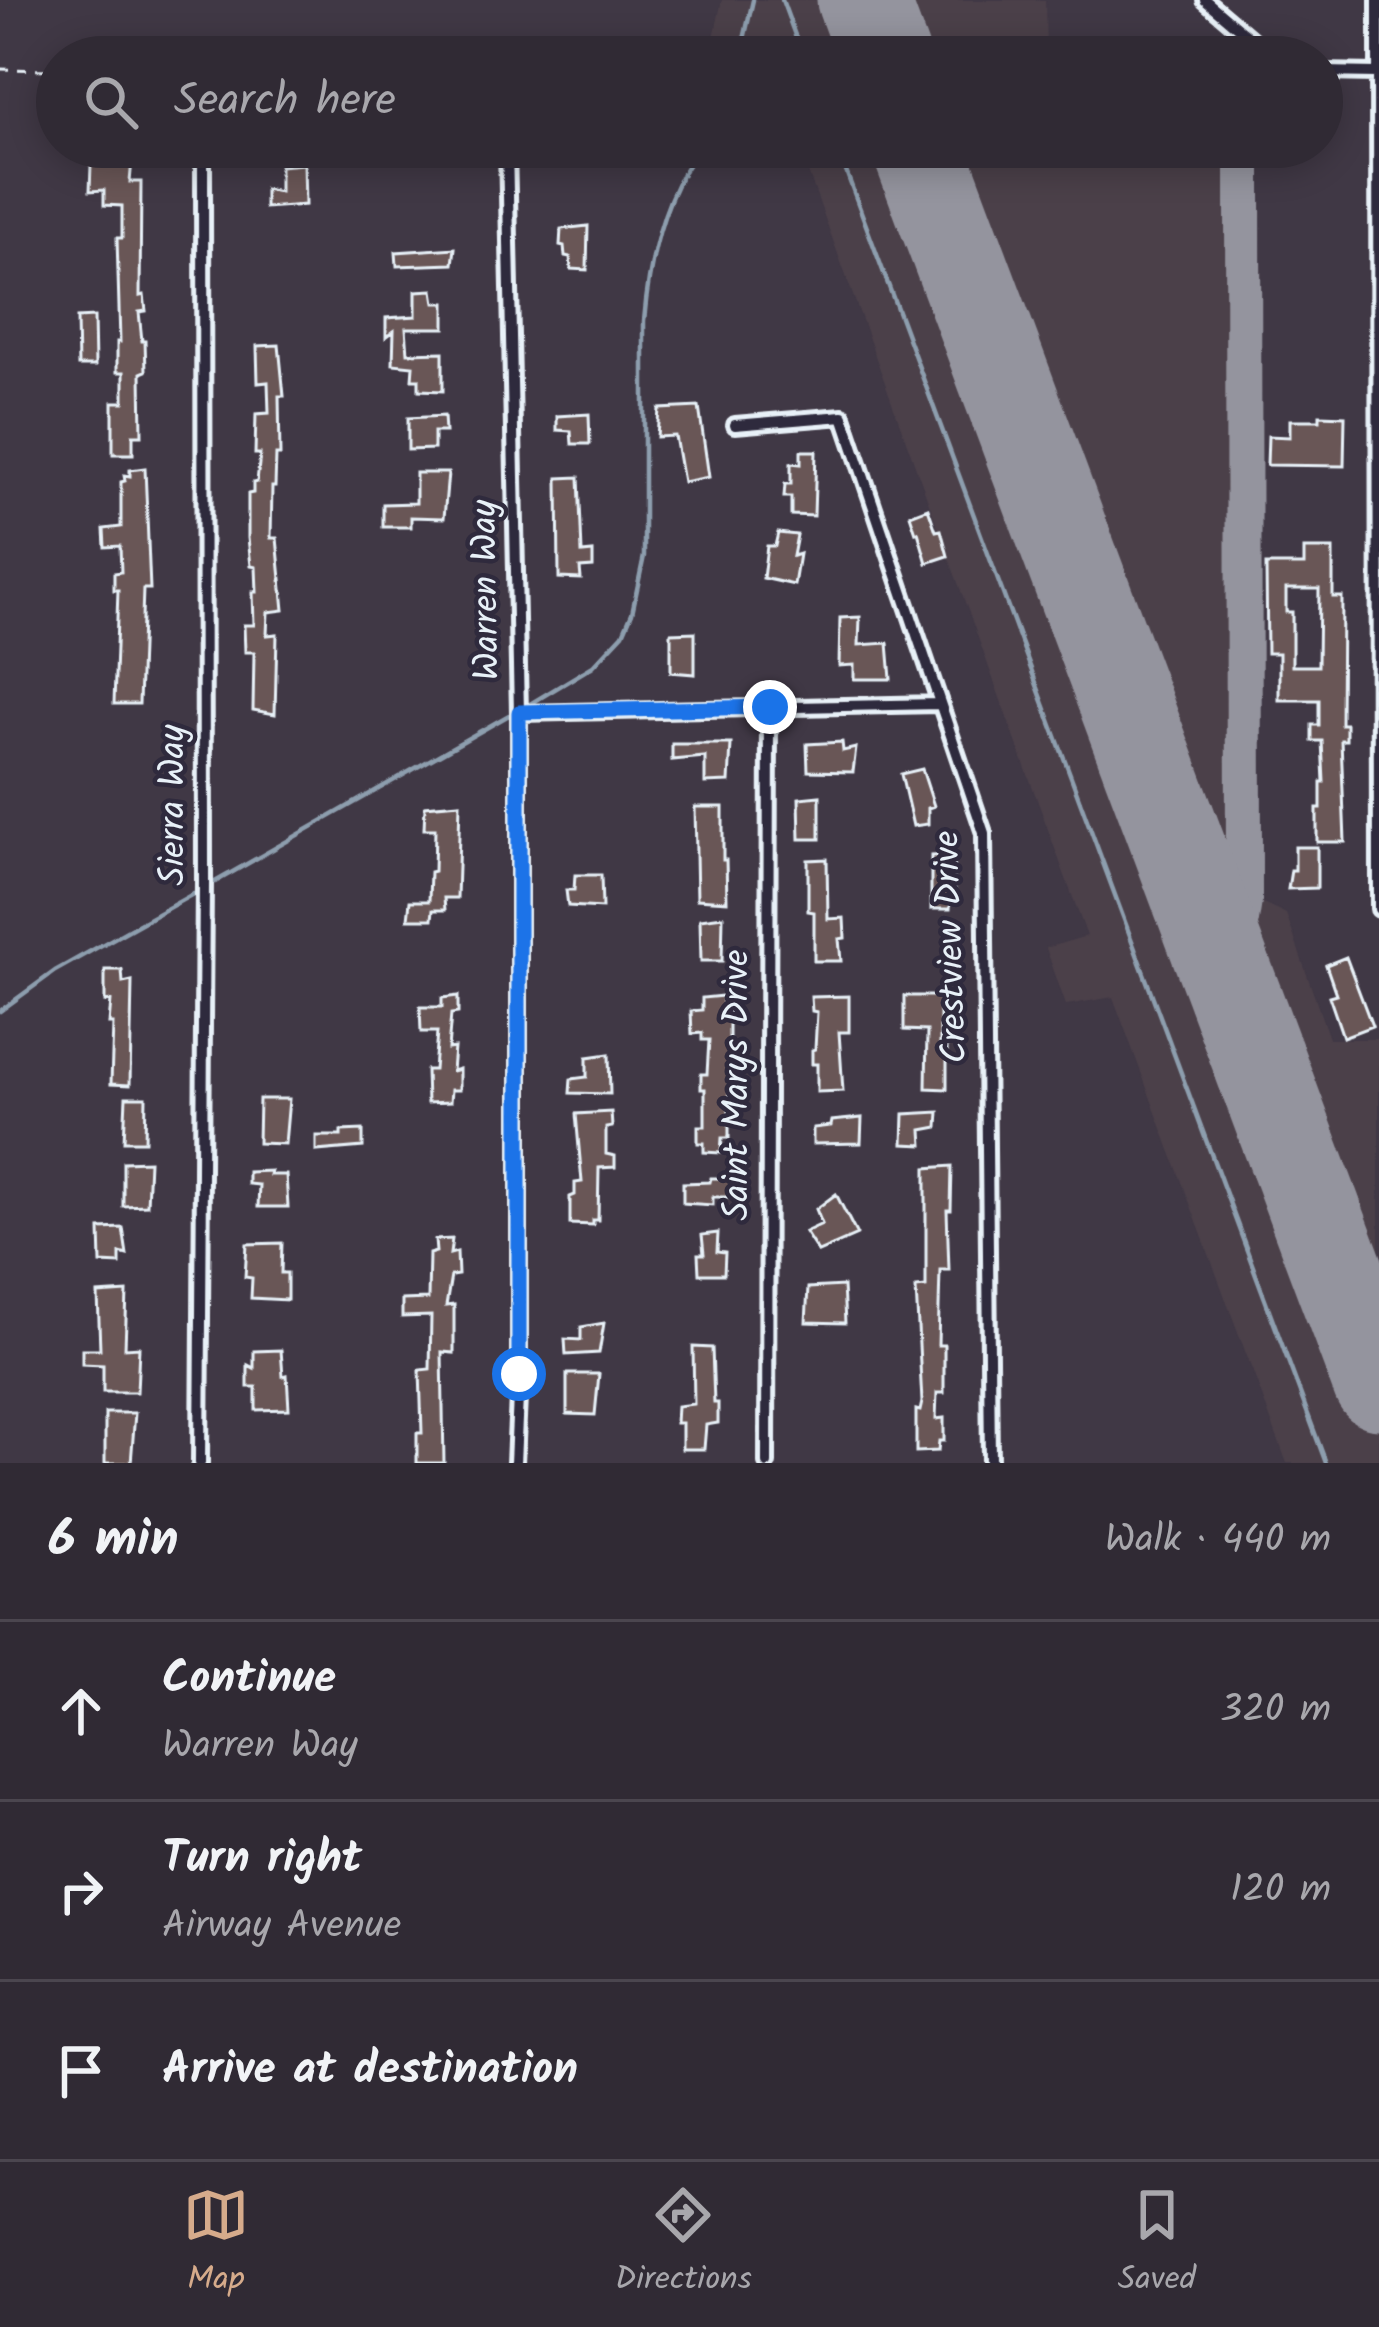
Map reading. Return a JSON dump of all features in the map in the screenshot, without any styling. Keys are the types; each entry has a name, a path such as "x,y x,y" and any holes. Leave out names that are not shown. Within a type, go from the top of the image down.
{"street":[{"path":"1205,0 1247,36"},
{"path":"1378,0 1379,909"},
{"path":"1343,72 1377,73"},
{"name":"Sierra Way","path":"200,1463 203,168"},
{"name":"Warren Way","path":"507,168 519,712 515,1463"},
{"name":"Crestview Drive","path":"735,424 843,416 984,833 990,1463"},
{"path":"519,712 939,704"},
{"name":"Saint Marys Drive","path":"767,1463 770,707"}],"path":[{"path":"0,69 36,70"}],"shaded area":[{"path":"722,0 1045,0 1046,36 714,36"},
{"path":"807,168 1254,168 1250,897 1286,914 1329,1039 1379,1039 1379,1463 1287,1463 1113,997 1066,1005 1046,948 1087,936"}],"building":[{"path":"91,168 131,168 130,182 141,182 140,296 144,295 146,311 139,312 146,371 141,373 142,435 133,435 133,454 113,454 113,402 124,402 124,372 117,372 117,238 122,238 122,206 104,205 104,190 90,191"},
{"path":"280,168 304,168 305,205 265,208 265,189 280,192"},
{"path":"588,226 587,270 571,269 570,257 560,245 561,229"},
{"path":"455,248 453,264 397,266 396,252"},
{"path":"433,290 435,303 445,303 445,328 406,328 408,353 443,352 443,391 419,390 419,379 412,379 413,366 393,364 394,331 386,337 386,318 416,316 416,291"},
{"path":"94,317 95,366 78,366 77,318"},
{"path":"279,345 284,396 279,396 280,455 276,455 272,487 271,538 277,538 284,610 268,612 267,635 277,634 275,714 253,710 254,652 245,652 244,625 254,625 253,592 257,592 248,538 248,494 257,482 260,454 255,454 256,414 269,413 268,382 258,383 257,346"},
{"path":"699,407 709,477 683,482 675,436 657,437 659,409"},
{"path":"589,414 590,444 572,444 571,431 557,430 557,416"},
{"path":"1320,415 1345,416 1344,466 1267,465 1268,436 1290,437 1290,420 1320,420"},
{"path":"444,416 445,432 434,432 434,449 408,450 408,418"},
{"path":"801,451 816,451 814,516 791,515 791,497 784,497 785,484 791,484 791,463 801,464"},
{"path":"145,468 150,589 143,589 139,704 114,704 118,590 114,590 114,573 121,572 120,546 105,547 104,529 121,527 124,475"},
{"path":"416,473 448,473 444,518 411,517 411,527 383,527 383,504 416,503"},
{"path":"579,477 582,553 593,552 593,567 580,568 581,579 559,578 558,478"},
{"path":"928,508 948,556 927,563 910,515"},
{"path":"778,533 797,535 794,585 763,578 767,546 775,546"},
{"path":"1304,549 1333,549 1333,597 1342,597 1345,842 1317,842 1317,809 1321,809 1324,782 1322,741 1312,741 1312,725 1319,725 1319,700 1279,700 1279,653 1267,653 1266,565 1304,565","holes":["1286,589 1319,589 1318,666 1292,666 1292,612 1286,612"]},
{"path":"860,617 859,645 888,643 891,679 854,679 854,665 839,666 840,618"},
{"path":"695,632 695,674 671,672 671,633"},
{"path":"842,742 843,751 856,748 853,772 808,771 807,744"},
{"path":"672,744 731,744 729,782 705,783 705,757 672,760"},
{"path":"922,769 934,806 928,808 928,824 913,826 901,774"},
{"path":"820,796 820,839 800,839 799,798"},
{"path":"460,803 457,898 444,898 445,910 433,910 432,919 408,919 410,901 429,901 430,872 434,871 435,829 424,829 425,806"},
{"path":"695,807 723,807 727,901 697,899"},
{"path":"1295,847 1317,847 1317,888 1288,889 1291,870 1295,870"},
{"path":"953,855 955,891 951,891 950,909 931,909 931,856"},
{"path":"827,859 828,919 844,918 841,961 814,961 808,860"},
{"path":"575,875 601,875 602,908 568,906 566,890 574,890"},
{"path":"723,916 722,961 701,961 700,919"},
{"path":"1346,957 1372,1026 1343,1037 1329,996 1336,994 1326,965"},
{"path":"105,970 122,970 123,983 132,981 130,1085 111,1084 113,1024 109,1024 111,1001 105,1002"},
{"path":"458,996 448,1049 454,1048 452,1071 459,1069 459,1090 451,1090 450,1102 427,1103 426,1070 434,1070 437,1032 421,1032 420,1007 442,1007 442,998"},
{"path":"723,996 723,1008 729,1008 729,1138 722,1138 721,1153 704,1152 704,1143 698,1143 698,1126 705,1126 701,1074 707,1074 709,1040 702,1040 702,1033 692,1034 691,1011 702,1010 702,998"},
{"path":"849,996 849,1032 839,1032 843,1091 817,1092 812,1050 817,1012 812,1011 811,997"},
{"path":"904,996 940,996 940,1045 947,1045 947,1089 926,1088 927,1031 904,1030"},
{"path":"609,1054 610,1094 570,1093 571,1079 587,1077 587,1057"},
{"path":"126,1097 146,1097 145,1141 124,1141"},
{"path":"259,1099 289,1099 285,1144 258,1143"},
{"path":"611,1112 606,1154 615,1156 615,1167 599,1168 598,1220 593,1225 570,1224 570,1197 575,1195 575,1183 582,1182 576,1114"},
{"path":"939,1112 938,1127 922,1130 923,1145 903,1144 904,1114"},
{"path":"862,1118 861,1143 813,1144 813,1128"},
{"path":"363,1130 363,1147 316,1151 316,1136"},
{"path":"149,1161 147,1205 123,1206 123,1162"},
{"path":"952,1166 951,1210 947,1210 949,1270 940,1270 938,1345 944,1345 944,1393 937,1393 936,1419 944,1418 944,1441 939,1441 938,1451 916,1452 916,1410 920,1411 922,1402 916,1288 926,1287 926,1168"},
{"path":"271,1171 270,1175 286,1175 288,1207 258,1207 259,1185 248,1184 248,1172"},
{"path":"711,1178 731,1178 731,1197 713,1197 713,1205 683,1203 683,1183 710,1182"},
{"path":"836,1194 857,1235 818,1252 805,1232 822,1224 816,1209"},
{"path":"123,1228 127,1255 120,1253 120,1264 101,1263 100,1229"},
{"path":"718,1233 717,1252 725,1253 724,1274 699,1274 702,1235"},
{"path":"452,1239 450,1254 457,1252 458,1275 451,1276 446,1306 454,1305 454,1353 442,1352 444,1463 417,1463 417,1433 422,1433 420,1370 430,1369 431,1316 402,1317 402,1300 428,1299 429,1254 436,1252 435,1240"},
{"path":"282,1243 281,1273 287,1273 287,1300 251,1298 252,1278 245,1277 247,1244"},
{"path":"843,1286 845,1323 806,1322 808,1288"},
{"path":"127,1292 125,1348 139,1347 137,1392 103,1392 103,1365 82,1364 82,1349 100,1349 98,1294"},
{"path":"604,1323 599,1353 566,1355 565,1339 581,1340 581,1327"},
{"path":"693,1347 712,1348 718,1423 706,1425 704,1449 682,1449 677,1406 694,1404"},
{"path":"281,1350 289,1409 256,1410 256,1387 248,1387 248,1365 254,1368 254,1351"},
{"path":"567,1374 599,1374 595,1415 567,1414"},
{"path":"105,1413 135,1413 131,1463 105,1463"}],"waterway":[{"path":"745,36 753,0"},
{"path":"782,0 795,36"},
{"path":"530,704 593,666 623,634 632,613 644,556 644,321 660,230 687,168"},
{"path":"845,168 1326,1463"},
{"path":"215,882 509,715"},
{"path":"0,1011 55,971 193,894"}],"taxiway":[{"path":"1216,942 1235,934 1244,901 1243,168"}],"runway":[{"path":"863,0 876,36"},
{"path":"926,168 1379,1383"}],"route":[{"path":"519,1374 519,712 770,707"}]}
